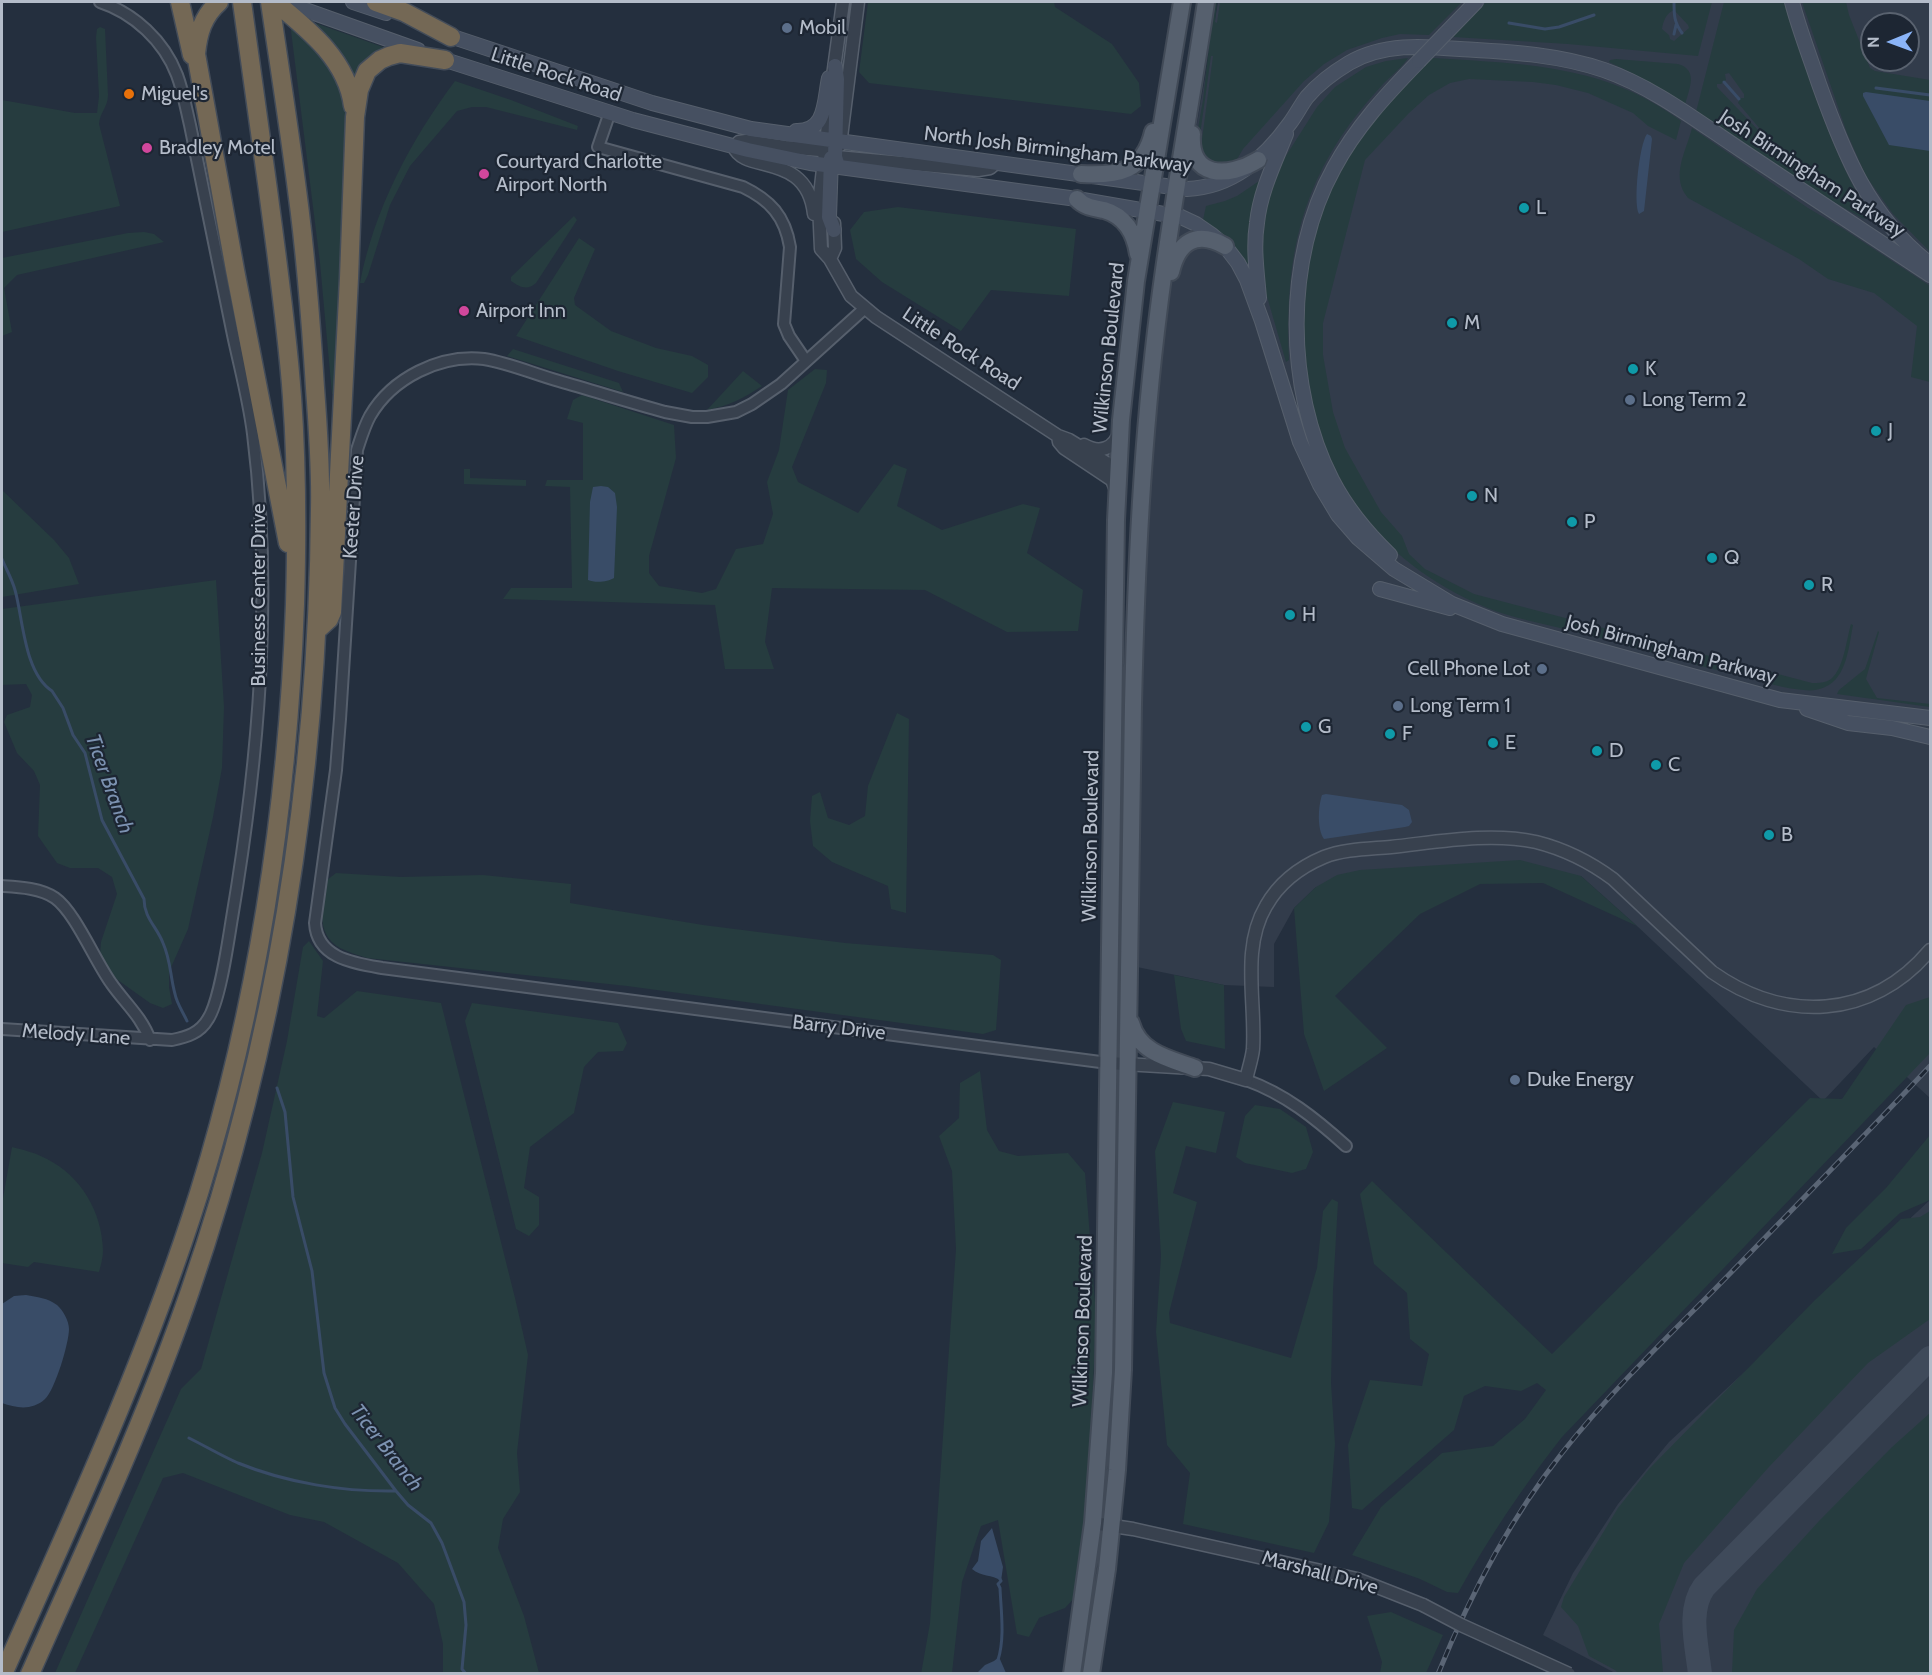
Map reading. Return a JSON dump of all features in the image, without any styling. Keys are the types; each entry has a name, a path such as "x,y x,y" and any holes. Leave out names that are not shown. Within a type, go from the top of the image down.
{"highway":[{"path":"180,2 189,45 200,79"},
{"path":"219,2 211,9 200,31 196,54 295,582"},
{"path":"3,1674 137,1368 189,1224 225,1101 250,991 274,852 288,723 295,582 296,521 292,400 285,312 242,2"},
{"path":"30,1674 135,1436 191,1288 237,1140 261,1044 287,909 304,784 317,630 320,506 310,310 297,187 270,2"},
{"path":"275,2 325,47 334,59 349,84 355,117"},
{"path":"375,2 404,12 451,37"},
{"path":"317,630 329,619 332,612 355,117 359,90 367,71 380,60 400,53 445,60"}],"main road":[{"name":"Little Rock Road","path":"283,2 298,5 445,60 668,130 734,147 832,153"},
{"name":"Little Rock Road","path":"353,2 652,103 736,126 781,134 832,153"},
{"name":"Wilkinson Boulevard","path":"1072,1674 1093,1523 1104,1373 1118,471 1138,267 1182,2"},
{"name":"Wilkinson Boulevard","path":"1091,1674 1112,1524 1123,1370 1133,705 1142,486 1158,309 1206,2"},
{"name":"Josh Birmingham Parkway","path":"1413,579 1369,534 1349,508 1332,480 1319,451 1309,421 1298,359 1296,327 1301,261 1316,209 1332,170 1349,141 1368,116 1476,2"},
{"name":"Josh Birmingham Parkway","path":"1792,2 1845,154 1859,182 1897,233 1930,264"},
{"name":"North Josh Birmingham Parkway","path":"832,153 996,163 1176,189 1200,188 1237,176 1258,160 1289,125 1307,97 1329,75 1352,61 1375,52 1400,47 1531,53 1561,58 1604,70 1637,84 1673,106"},
{"path":"781,134 786,131 806,131 817,124 823,110 830,72 835,66"},
{"path":"834,230 829,217 837,79 835,66"},
{"path":"1081,174 1115,173 1129,168 1140,160 1149,146 1160,105 1167,95"},
{"path":"1191,98 1194,107 1192,151 1202,166 1210,171 1222,171 1258,160"},
{"name":"Josh Birmingham Parkway","path":"1673,106 1930,275"},
{"path":"1262,321 1255,243 1257,221 1264,193 1289,125"},
{"path":"832,153 1077,200 1172,214 1196,224 1225,246 1244,273 1262,321"},
{"path":"1077,200 1082,204 1110,212 1124,222 1135,240 1138,267"},
{"path":"1158,309 1166,298 1174,260 1182,246 1200,239 1225,246"},
{"name":"Josh Birmingham Parkway","path":"1262,321 1300,442 1320,485 1338,515 1358,538 1394,569 1436,595 1470,612 1502,624 1637,659 1780,700 1930,718"},
{"path":"1118,471 1126,479 1127,488 1124,685 1127,697 1133,705"},
{"path":"1380,590 1470,612"},
{"path":"1780,700 1848,723 1892,728 1930,737"},
{"path":"1128,1013 1138,1040 1158,1054 1195,1068"}],"street":[{"name":"Business Center Drive","path":"100,2 129,16 151,34 170,61 181,89 253,431 262,530 261,657 253,768 243,853 215,1004 207,1022 191,1035 172,1040 150,1040"},
{"path":"835,66 843,2"},
{"path":"832,153 858,2"},
{"path":"610,112 598,147 743,187 760,195 779,215 788,234 790,247 784,324 789,336 806,361"},
{"path":"734,147 737,153 744,158 779,167 801,182 812,202 815,226 820,237"},
{"name":"Little Rock Road","path":"832,153 819,212 820,249 830,259 847,291 864,309 1118,471"},
{"path":"830,259 835,248 834,230"},
{"name":"Keeter Drive","path":"319,940 315,923 333,793 339,728 357,450 371,414 381,402 405,379 419,371 450,361 484,359 665,412 692,417 721,415 736,412 765,397 864,309"},
{"path":"1064,438 1094,449 1104,449 1118,437 1121,427"},
{"name":"Little Rock Road","path":"1064,438 1059,442 1064,448 1112,480 1117,494"},
{"path":"1246,1080 1253,1051 1251,975 1256,926 1279,886 1300,869 1325,857 1354,851 1499,837 1537,842 1555,848 1597,867 1613,879 1712,972 1729,984 1753,996 1776,1003 1800,1007 1827,1007 1856,1001 1898,980 1919,964 1930,951"},
{"path":"2,886 40,891 50,894 60,902 74,921 111,984 142,1023 150,1040"},
{"name":"Barry Drive","path":"319,940 329,951 343,960 382,968 1108,1063 1209,1069 1264,1087 1291,1101 1346,1146"},
{"name":"Melody Lane","path":"2,1029 150,1040"},
{"name":"Marshall Drive","path":"1093,1523 1112,1524 1357,1579 1423,1605 1461,1625 1569,1674"}],"shaded area":[{"path":"1218,2 1930,2 1930,1098 1874,1047 1823,1101 1581,876 1316,887 1294,908 1274,944 1274,987 1224,985 1137,967 1143,514 1157,355"},
{"path":"1930,1200 1930,1673 1615,1673 1543,1635 1573,1573 1618,1504 1669,1442"}],"green space":[{"path":"868,2 1054,2 1055,7 1112,44 1139,83 1141,106 1131,114 869,83 859,72"},
{"path":"1214,2 1217,2 1215,22 1217,23 1220,2 1462,2 1429,35 1400,34 1382,38 1347,50 1324,64 1304,81 1243,149 1236,161 1225,167 1207,158 1201,147 1213,56 1211,56 1199,142 1196,140"},
{"path":"1486,2 1712,2 1698,56 1568,44 1453,37","holes":["1674,10 1689,28 1674,41 1662,29 1667,15"]},
{"path":"1724,2 1785,2 1821,113 1870,220 1832,201 1696,112","holes":["1729,73 1744,94 1744,98 1740,98 1738,103 1760,129 1759,131 1717,87 1717,84 1726,80 1725,74"]},
{"path":"1802,2 1846,2 1860,43 1860,72 1881,72 1930,80 1930,252 1893,214 1866,176 1847,133"},
{"path":"290,23 316,47 345,88 348,120 336,395 332,394 320,263"},
{"path":"312,23 383,47 369,56 352,76"},
{"path":"100,27 105,29 108,95 99,124 120,206 2,232 2,100 75,113 97,113 99,96 96,37 97,29"},
{"path":"1408,58 1349,125 1331,152 1317,180 1306,208 1292,266 1289,296 1289,360 1286,362 1261,276 1261,218 1277,170 1317,107 1335,87 1366,67"},
{"path":"1433,58 1499,62 1562,70 1623,88 1652,102 1681,121 1676,140 1648,126 1633,113 1588,93 1533,82 1469,79 1450,83 1429,95 1365,160 1323,323 1323,355 1333,412 1345,448 1381,512 1402,536 1409,554 1425,569 1474,594 1812,683 1831,679 1839,668 1851,624 1853,625 1846,660 1832,683 1812,690 1782,687 1486,608 1438,582 1404,558 1376,531 1352,500 1333,466 1318,429 1309,388 1303,322 1304,287 1309,253 1324,206 1355,144 1384,106 1416,72"},
{"path":"1616,59 1678,64 1684,67 1689,71 1691,81 1685,105 1609,62"},
{"path":"455,81 578,126 577,130 486,107 472,107 457,111 410,166 390,205 368,275 364,283 360,283 374,229 396,177 423,128"},
{"path":"1692,128 1808,208 1930,286 1930,382 1911,377 1917,326 1874,293 1828,279 1799,259 1688,198 1680,181 1680,173"},
{"path":"1262,179 1250,263 1248,264 1221,233 1203,220 1206,206 1237,196"},
{"path":"898,207 1076,229 1069,296 991,290 961,331 882,282 856,259 850,230 864,212"},
{"path":"574,216 577,220 536,283 530,287 523,287 511,281 511,277"},
{"path":"128,233 154,234 164,242 17,275 4,288 12,332 2,336 2,258"},
{"path":"579,238 595,249 574,298 575,305 611,331 656,348 692,356 708,365 708,377 692,393 618,371 516,336"},
{"path":"513,349 619,383 623,392 507,356"},
{"path":"815,369 827,370 826,383 792,467 798,482 858,513 894,464 907,469 897,506 942,530 1023,504 1040,508 1027,553 1083,590 1078,631 1007,632 925,590 772,588 765,642 774,669 725,669 715,605 503,599 511,588 572,588 570,487 545,486 547,480 583,480 583,423 567,419 573,400 582,395 674,425 676,458 649,556 649,573 659,586 702,593 716,589 736,549 763,544 773,514 767,482 779,450 788,390"},
{"path":"743,371 762,386 736,401 707,410"},
{"path":"464,469 470,469 470,478 526,480 526,486 464,484"},
{"path":"2,490 54,540 69,558 79,584 2,597"},
{"path":"216,580 224,707 222,768 188,929 169,972 172,1004 163,1008 150,1003 115,978 100,955 101,942 117,894 112,877 98,868 70,868 57,863 38,836 40,785 34,771 17,753 4,722 7,715 30,707 32,695 26,684 2,685 2,609"},
{"path":"1878,631 1866,679 1877,698 1930,704 1930,707 1837,694 1865,669"},
{"path":"897,713 909,719 906,913 891,909 888,886 832,862 813,846 810,821 812,796 820,792 828,818 849,825 865,816 868,786"},
{"path":"1520,860 1581,876 1637,926 1543,883 1480,884 1420,914 1335,996 1387,1048 1324,1091 1304,1034 1294,908 1316,887 1337,875 1360,870"},
{"path":"336,873 401,877 483,875 571,884 570,903 703,925 845,943 993,955 1001,960 996,1030 983,1034 627,986 367,958 340,948 332,942 323,926 322,908 327,880"},
{"path":"309,941 323,961 317,1016 324,1018 357,991 441,1003 528,1355 517,1453 520,1492 503,1519 498,1548 524,1616 539,1673 443,1673 443,1644 434,1604 398,1563 324,1522 290,1515 183,1473 163,1478 75,1673 55,1673 181,1389 201,1369 262,1153 287,1041 303,947"},
{"path":"1174,975 1224,985 1225,1049 1186,1041 1181,1029"},
{"path":"1930,997 1930,1053 1562,1437 1507,1513 1458,1593 1447,1592 1420,1579 1352,1555 1381,1507 1442,1453 1493,1446 1525,1419 1546,1390 1537,1383 1521,1391 1485,1386 1464,1396 1454,1430 1362,1510 1352,1508 1348,1445 1370,1380 1422,1386 1429,1354 1410,1339 1407,1293 1374,1264 1360,1194 1372,1181 1552,1354 1810,1098 1842,1099 1906,1005"},
{"path":"472,1003 618,1023 627,1043 623,1051 598,1052 584,1067 574,1113 530,1147 524,1188 539,1197 539,1225 529,1236 516,1229 465,1021"},
{"path":"980,1071 987,1130 999,1151 1018,1156 1068,1153 1085,1173 1096,1315 1090,1460 1078,1594 1065,1608 1039,1618 1029,1637 1017,1634 998,1520 981,1526 962,1582 952,1673 921,1674 930,1623 956,1249 952,1171 939,1136 959,1118 960,1083"},
{"path":"1173,1102 1225,1112 1216,1153 1186,1146 1173,1193 1197,1202 1169,1313 1170,1323 1291,1358 1317,1268 1323,1211 1332,1199 1338,1202 1331,1383 1335,1444 1329,1522 1314,1553 1183,1524 1190,1473 1167,1445 1156,1332 1161,1256 1155,1151"},
{"path":"1255,1105 1280,1109 1306,1127 1313,1152 1306,1169 1292,1173 1245,1163 1236,1157 1245,1116"},
{"path":"1930,1135 1930,1200 1900,1213 1861,1249 1832,1254 1846,1228 1886,1188"},
{"path":"12,1147 47,1159 59,1166 79,1185 99,1222 103,1253 99,1272 34,1262 28,1267 2,1263 2,1204"},
{"path":"1930,1211 1930,1319 1868,1363 1768,1468 1684,1563 1659,1624 1663,1673 1618,1673 1589,1656 1578,1626 1561,1607 1564,1597 1618,1508 1649,1469 1815,1300 1901,1219 1920,1217"},
{"path":"1930,1413 1930,1673 1732,1673 1734,1630 1757,1589 1819,1521 1892,1447"},
{"path":"1391,1612 1443,1635 1426,1673 1380,1673 1382,1662 1367,1616"}],"water":[{"path":"1866,92 1930,101 1930,151 1889,145 1863,96"},
{"path":"1647,134 1652,139 1644,211 1639,214 1637,208 1638,174"},
{"path":"593,487 608,487 615,493 617,507 614,578 598,582 588,580 590,502"},
{"path":"1322,795 1402,805 1409,810 1412,822 1405,827 1324,839 1320,830 1319,812"},
{"path":"26,1295 46,1299 57,1305 65,1316 69,1329 61,1366 49,1394 40,1403 29,1407 2,1403 2,1304 14,1296"},
{"path":"992,1528 1003,1567 1001,1581 972,1569 978,1561 981,1541"},
{"path":"999,1657 1006,1673 977,1673 985,1665"}],"waterway":[{"path":"1674,2 1675,18 1682,33"},
{"path":"1509,23 1545,29 1559,27 1594,15"},
{"path":"1674,34 1676,25"},
{"path":"1724,82 1739,99"},
{"path":"1876,88 1930,95"},
{"name":"Ticer Branch","path":"2,559 15,590 30,659 43,683 52,691 63,708 73,735 85,753 102,820 144,899 148,917 163,943 168,956 176,998 187,1021"},
{"name":"Ticer Branch","path":"277,1088 285,1112 293,1197 312,1271 324,1373 335,1408 396,1491 408,1505 431,1523 442,1543 464,1602 466,1625 462,1669 466,1674"},
{"path":"189,1438 238,1463 276,1476 336,1488 396,1491"},
{"path":"998,1660 1002,1634 998,1584 1000,1579"}],"taxiway":[{"path":"1700,1674 1694,1617 1699,1596 1704,1587 1930,1358"}],"railway":[{"path":"1438,1674 1463,1616 1492,1559 1525,1505 1562,1453 1634,1371 1930,1066"}],"place":[{"name":"Mobil","path":"787,28"},
{"name":"Miguel's","path":"129,94"},
{"name":"Bradley Motel","path":"147,148"},
{"name":"Courtyard Charlotte Airport North","path":"484,174"},
{"name":"L","path":"1524,208"},
{"name":"Airport Inn","path":"464,311"},
{"name":"M","path":"1452,323"},
{"name":"K","path":"1633,369"},
{"name":"Long Term 2","path":"1630,400"},
{"name":"J","path":"1876,431"},
{"name":"N","path":"1472,496"},
{"name":"P","path":"1572,522"},
{"name":"Q","path":"1712,558"},
{"name":"R","path":"1809,585"},
{"name":"H","path":"1290,615"},
{"name":"Cell Phone Lot","path":"1542,669"},
{"name":"Long Term 1","path":"1398,706"},
{"name":"G","path":"1306,727"},
{"name":"F","path":"1390,734"},
{"name":"E","path":"1493,743"},
{"name":"D","path":"1597,751"},
{"name":"C","path":"1656,765"},
{"name":"B","path":"1769,835"},
{"name":"Duke Energy","path":"1515,1080"}]}
